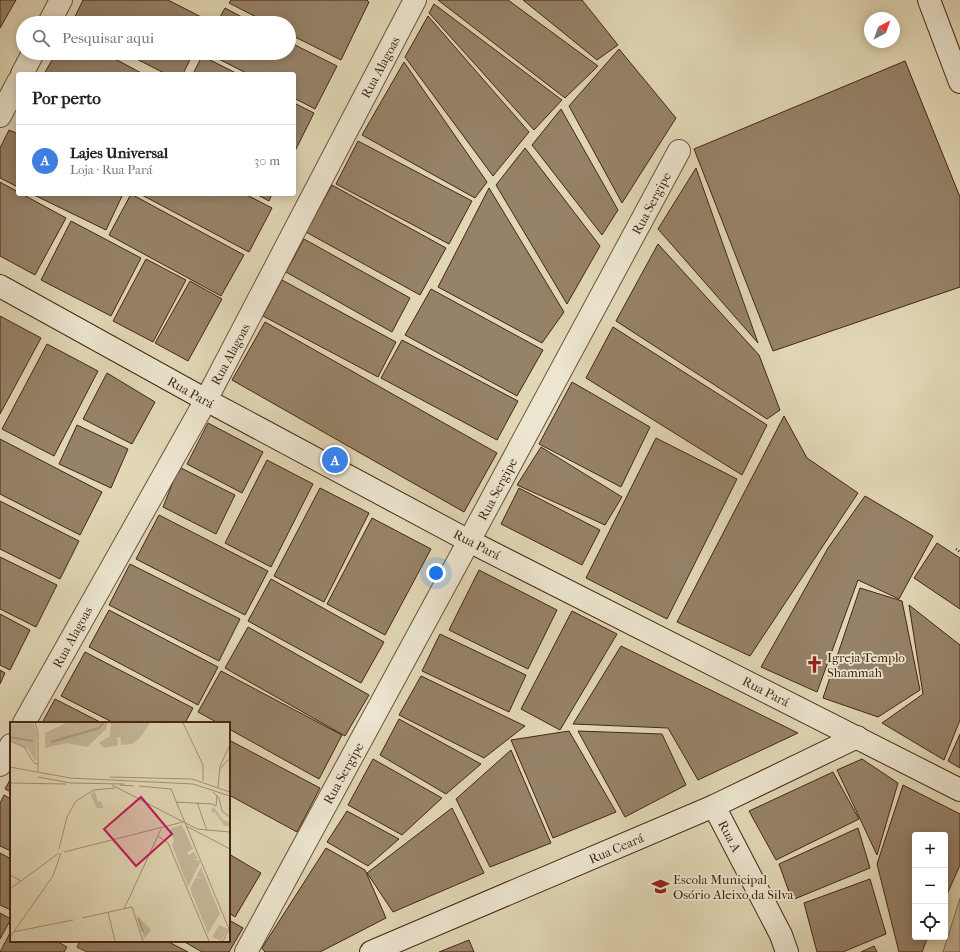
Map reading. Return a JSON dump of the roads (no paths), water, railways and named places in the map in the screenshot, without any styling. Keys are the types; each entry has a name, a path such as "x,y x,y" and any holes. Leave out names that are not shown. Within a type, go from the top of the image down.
{"street":[{"path":"53,16 61,0"},
{"name":"Rua Alagoas","path":"25,722 206,400 415,0"},
{"path":"929,0 960,82"},
{"path":"23,72 29,60"},
{"path":"0,116 16,86"},
{"name":"Rua Sergipe","path":"246,952 679,151"},
{"name":"Rua Pará","path":"0,286 206,400 469,541 960,790"},
{"name":"Rua Ceará","path":"372,952 714,806 857,737"},
{"path":"0,765 10,747"},
{"name":"Rua A","path":"714,806 781,935 787,952"}],"place":[{"name":"Lajes Universal","path":"335,460"},
{"name":"Igreja Templo Shammah","path":"814,664"},
{"name":"Escola Municipal Osório Aleixo da Silva","path":"660,886"}]}
